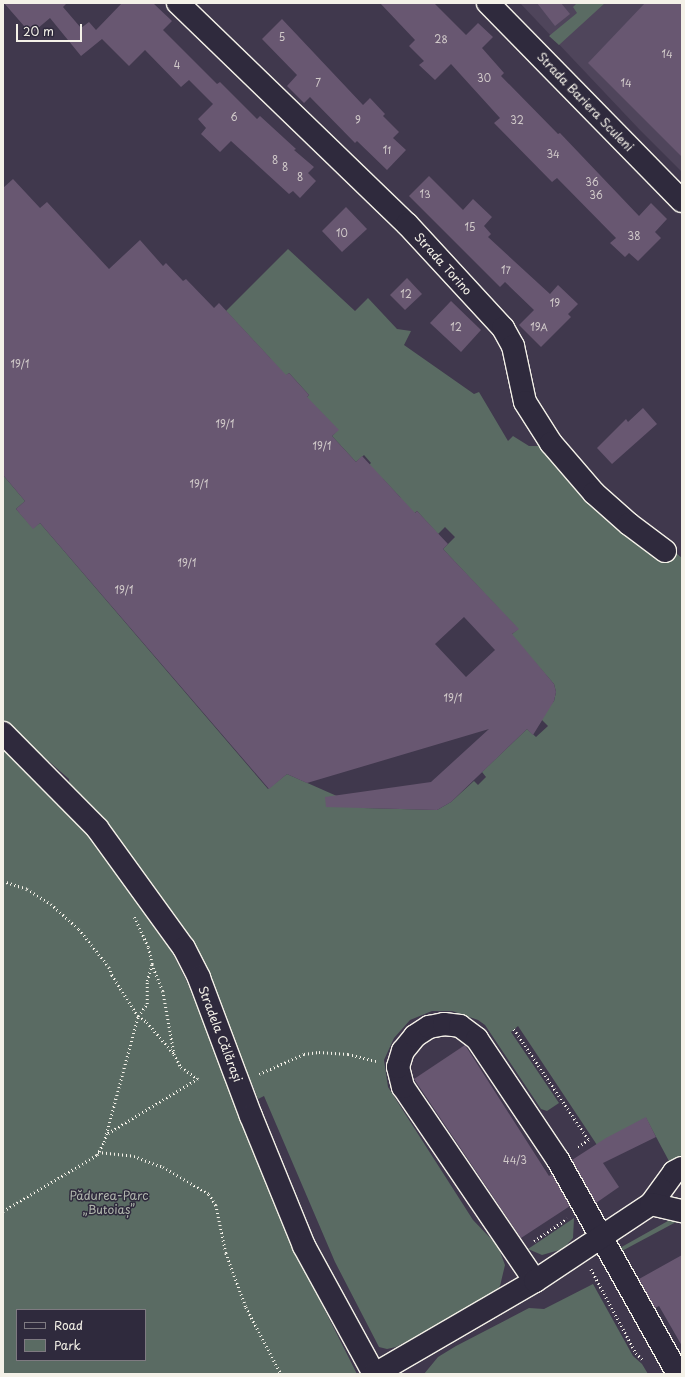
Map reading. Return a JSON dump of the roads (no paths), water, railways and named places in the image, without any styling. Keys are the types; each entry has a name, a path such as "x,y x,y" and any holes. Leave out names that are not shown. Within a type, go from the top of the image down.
{"street":[{"name":"Strada Torino","path":"178,3 407,224 503,328 513,346 525,402 551,443 594,493 629,524 665,551"},
{"name":"Strada Bariera Sculeni","path":"488,3 682,201"},
{"name":"Stradela Călărași","path":"3,733 97,828 184,948 199,978 238,1083 304,1246 375,1374"},
{"path":"535,1281 403,1086 398,1067 403,1052 415,1036 429,1027 444,1024 460,1026 477,1039 558,1160 678,1374"},
{"path":"375,1374 535,1281 601,1238 651,1204 674,1172 682,1168"},
{"path":"651,1204 682,1210"}],"park label":[{"name":"Pădurea-Parc „Butoiaș”","path":"109,1203"}]}
